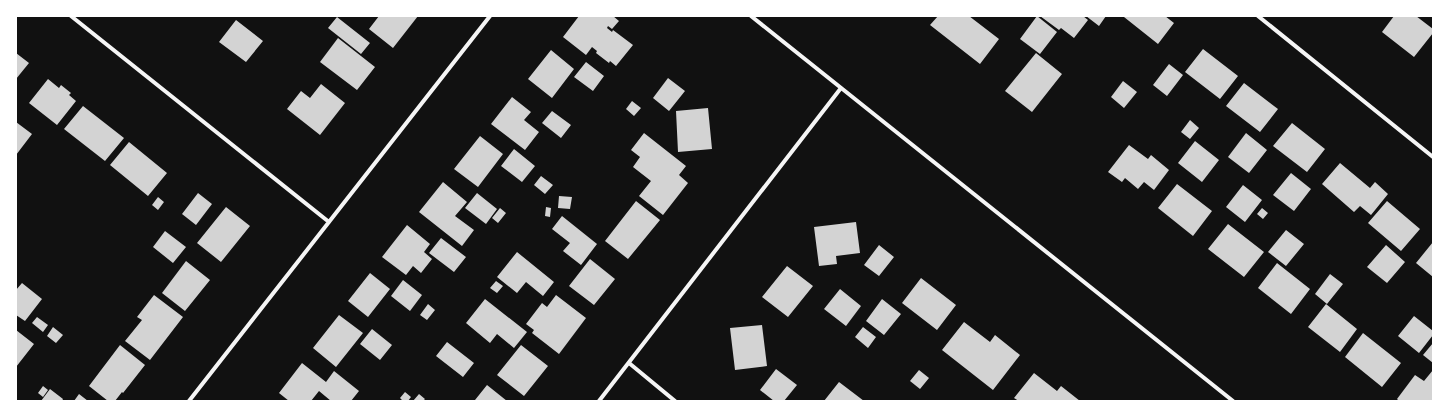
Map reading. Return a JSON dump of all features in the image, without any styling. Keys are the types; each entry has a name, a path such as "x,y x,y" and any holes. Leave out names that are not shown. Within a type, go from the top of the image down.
{"street":[{"path":"70,16 329,222"},
{"path":"189,401 490,16"},
{"path":"751,16 1233,401"},
{"path":"1258,16 1433,157"},
{"path":"599,401 841,88"},
{"path":"629,363 675,401"}],"building":[{"path":"379,16 418,16 393,48 369,29"},
{"path":"579,16 613,16 619,21 612,29 608,26 607,28 612,32 613,30 633,45 616,66 610,61 609,63 596,53 597,51 592,47 586,55 563,37"},
{"path":"938,16 969,16 999,39 980,64 930,25"},
{"path":"1037,16 1057,32 1040,54 1020,39"},
{"path":"1040,16 1083,16 1088,20 1074,38 1061,28 1059,30"},
{"path":"1086,16 1106,16 1099,26"},
{"path":"1165,16 1174,23 1158,44 1124,17"},
{"path":"1394,16 1416,16 1433,29 1433,33 1414,57 1382,32"},
{"path":"337,17 370,43 361,54 328,28"},
{"path":"236,20 263,41 246,62 219,42"},
{"path":"338,38 375,67 357,90 320,62"},
{"path":"1203,49 1238,76 1220,99 1185,72"},
{"path":"551,50 574,69 552,98 528,79"},
{"path":"16,53 29,63 16,79"},
{"path":"1036,53 1062,74 1032,112 1005,91"},
{"path":"586,62 604,76 593,91 574,77"},
{"path":"1169,64 1183,75 1167,96 1153,85"},
{"path":"668,78 685,91 669,111 653,98"},
{"path":"48,79 59,88 61,85 71,93 69,95 76,101 57,125 29,103"},
{"path":"1123,81 1137,92 1124,108 1111,97"},
{"path":"1244,83 1278,109 1260,132 1226,106"},
{"path":"321,84 345,103 320,135 287,109 301,91 310,98"},
{"path":"512,97 531,112 524,120 539,132 525,150 491,124"},
{"path":"632,101 641,108 634,116 626,109"},
{"path":"83,106 124,138 105,161 64,129"},
{"path":"708,108 712,149 678,152 676,111"},
{"path":"552,111 571,125 561,138 542,123"},
{"path":"1190,120 1199,128 1190,139 1181,132"},
{"path":"16,122 32,134 16,155"},
{"path":"1292,123 1325,149 1307,172 1273,146"},
{"path":"644,133 686,166 679,175 688,183 663,215 639,196 651,181 633,167 640,157 631,150"},
{"path":"1246,133 1267,150 1249,173 1228,157"},
{"path":"480,136 503,154 478,187 454,169"},
{"path":"1195,141 1219,160 1202,182 1178,163"},
{"path":"129,142 167,173 148,196 110,165"},
{"path":"1129,145 1148,159 1151,155 1169,170 1154,190 1144,182 1138,189 1125,178 1122,182 1108,172"},
{"path":"514,149 535,166 522,182 501,166"},
{"path":"1340,163 1370,188 1375,182 1388,194 1371,215 1360,206 1354,212 1322,184"},
{"path":"1291,173 1311,189 1294,211 1273,195"},
{"path":"541,176 553,185 545,194 534,185"},
{"path":"443,182 467,202 455,216 474,230 462,246 419,212"},
{"path":"1177,184 1212,211 1193,236 1158,208"},
{"path":"1243,185 1262,200 1245,222 1226,207"},
{"path":"198,193 212,204 196,225 182,214"},
{"path":"477,193 497,209 486,224 465,208"},
{"path":"559,196 572,197 570,209 558,208"},
{"path":"158,197 164,202 158,210 152,205"},
{"path":"636,201 660,220 628,259 605,241"},
{"path":"1387,201 1420,229 1401,251 1368,223"},
{"path":"226,207 250,226 221,262 197,243"},
{"path":"546,207 551,208 550,217 545,216"},
{"path":"500,208 506,213 498,223 492,218"},
{"path":"1262,208 1268,213 1263,219 1257,214"},
{"path":"562,216 597,244 581,265 563,251 570,243 552,229"},
{"path":"856,222 860,253 836,256 837,264 819,266 814,227"},
{"path":"1228,224 1264,252 1244,277 1208,249"},
{"path":"407,225 430,244 424,252 432,259 421,273 413,266 406,275 382,257"},
{"path":"1286,230 1304,244 1286,266 1268,252"},
{"path":"165,231 186,247 173,263 153,247"},
{"path":"441,238 466,257 454,272 429,253"},
{"path":"1433,242 1433,277 1416,263"},
{"path":"879,245 894,257 879,276 864,265"},
{"path":"1386,245 1405,262 1387,283 1367,267"},
{"path":"517,252 554,282 543,296 526,282 517,293 497,277"},
{"path":"590,259 615,279 594,305 569,286"},
{"path":"186,261 210,280 185,311 162,293"},
{"path":"1277,263 1310,289 1291,314 1258,288"},
{"path":"787,266 813,286 788,317 762,297"},
{"path":"370,273 390,289 368,317 348,301"},
{"path":"1330,274 1343,284 1327,304 1315,294"},
{"path":"921,278 956,305 937,330 902,303"},
{"path":"403,280 422,295 410,311 391,296"},
{"path":"496,281 503,286 497,293 490,288"},
{"path":"22,283 42,299 25,321 16,315 16,290"},
{"path":"840,289 861,306 846,326 824,309"},
{"path":"154,295 183,317 150,360 125,341 142,320 137,317"},
{"path":"556,295 586,318 559,354 532,333 534,330 526,324 542,303 547,307"},
{"path":"485,299 527,332 514,348 497,334 490,343 466,323"},
{"path":"882,299 901,314 884,335 866,321"},
{"path":"428,304 435,310 427,320 420,315"},
{"path":"1326,304 1357,329 1340,352 1308,327"},
{"path":"339,315 363,333 336,367 313,348"},
{"path":"1414,316 1433,331 1433,335 1419,353 1398,336"},
{"path":"37,317 48,325 43,332 32,323"},
{"path":"964,322 990,342 995,335 1020,355 993,390 942,350"},
{"path":"762,325 767,366 735,370 730,328"},
{"path":"53,327 63,335 56,343 47,336"},
{"path":"863,327 876,337 868,348 855,337"},
{"path":"372,329 392,345 380,360 360,344"},
{"path":"16,330 34,344 16,367"},
{"path":"1363,333 1401,363 1382,387 1345,357"},
{"path":"447,342 474,363 463,377 436,356"},
{"path":"1433,343 1433,363 1423,355"},
{"path":"120,345 145,365 115,401 108,401 89,386"},
{"path":"521,345 548,366 524,396 497,375"},
{"path":"302,363 326,382 334,371 359,391 351,401 331,401 319,391 311,401 289,401 279,393"},
{"path":"776,369 797,385 784,401 774,401 760,390"},
{"path":"919,370 929,378 920,389 910,381"},
{"path":"1433,370 1433,401 1399,401 1397,399 1415,375 1424,381"},
{"path":"1034,373 1057,391 1061,386 1080,401 1019,401 1014,398"},
{"path":"839,382 864,401 824,401"},
{"path":"487,385 507,401 475,400"},
{"path":"43,386 48,390 43,397 38,393"},
{"path":"50,389 63,399 62,401 41,401"},
{"path":"405,392 411,397 408,401 403,401 400,398"},
{"path":"79,394 88,401 74,401"},
{"path":"419,394 425,399 423,401 413,401"}]}
